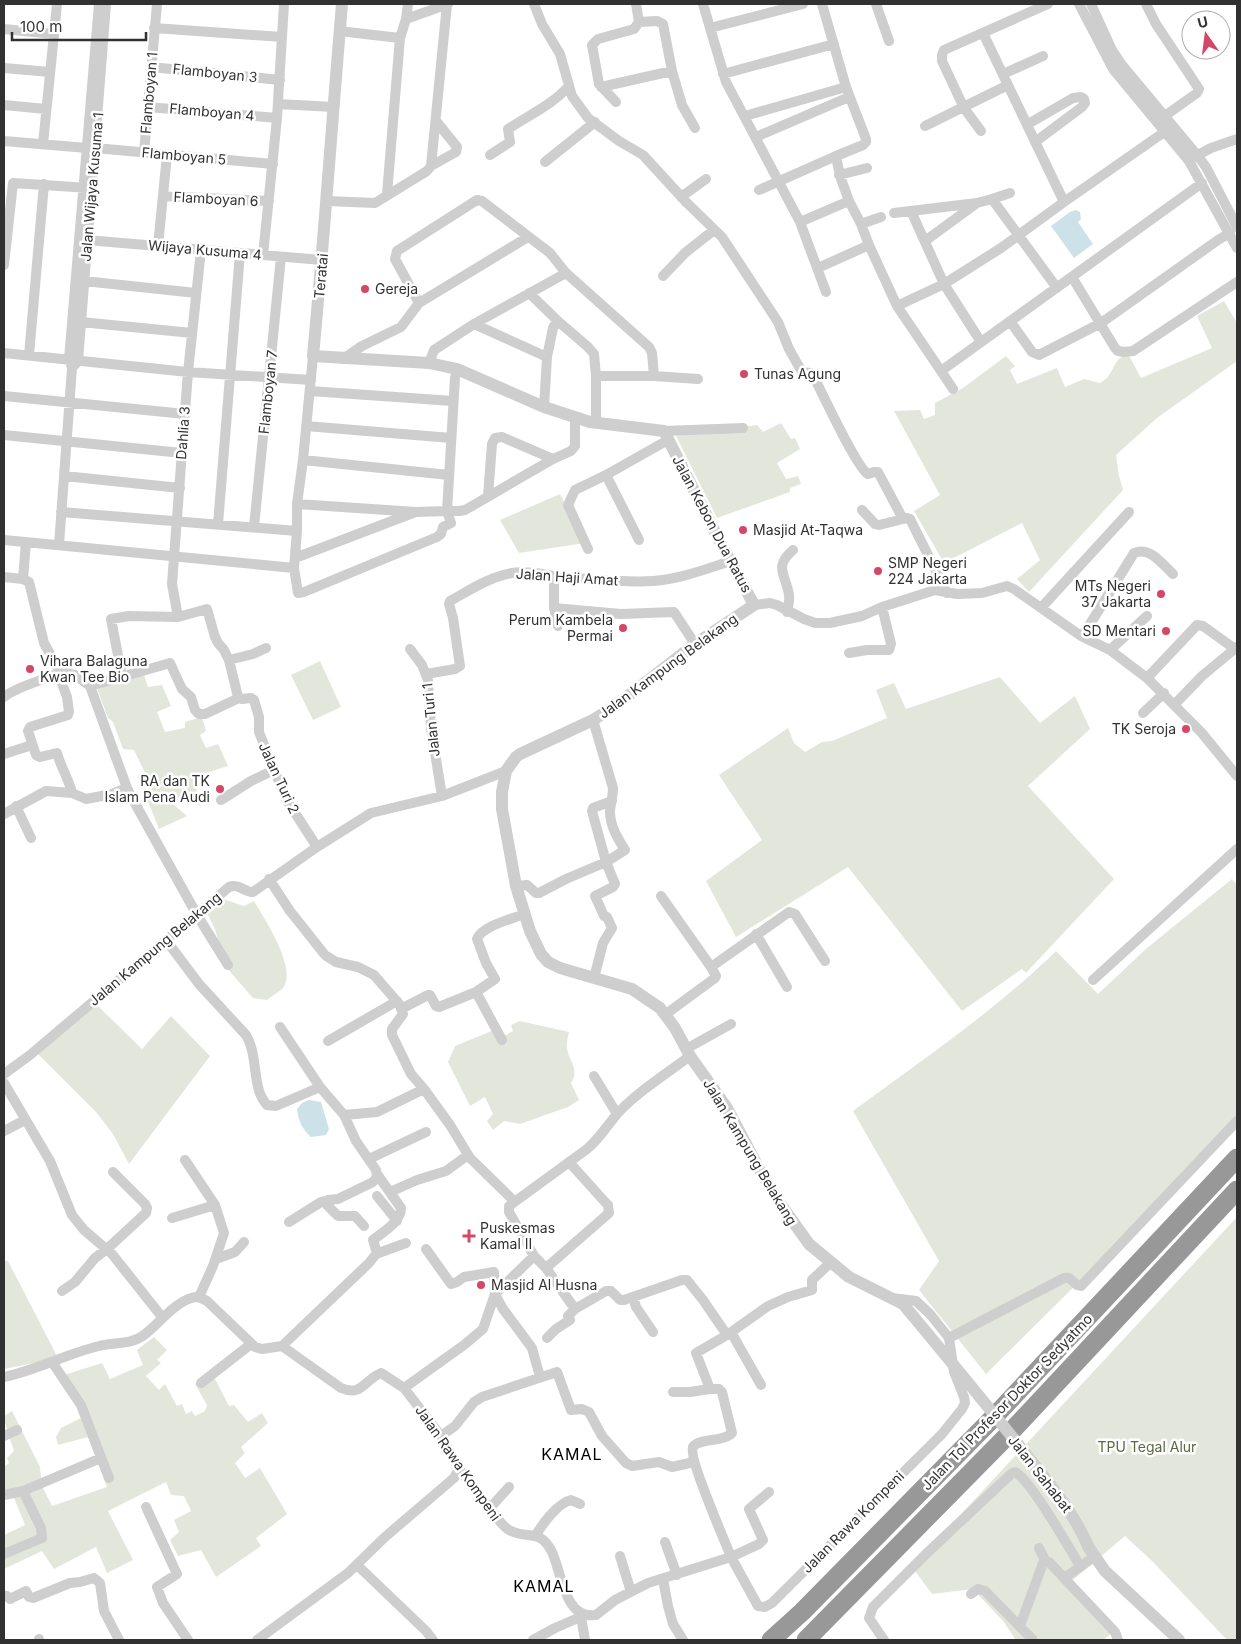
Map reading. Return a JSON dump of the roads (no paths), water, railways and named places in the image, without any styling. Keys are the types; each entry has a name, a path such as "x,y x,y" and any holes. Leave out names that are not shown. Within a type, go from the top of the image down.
{"highway":[{"name":"Jalan Tol Profesor Doktor Sedyatmo","path":"771,1640 802,1612 996,1415 1237,1158"},
{"name":"Jalan Tol Profesor Doktor Sedyatmo","path":"806,1640 1010,1434 1237,1190"}],"street":[{"path":"43,144 57,4"},
{"name":"Jalan Wijaya Kusuma 1","path":"59,545 69,402 91,148 99,4"},
{"name":"Jalan Wijaya Kusuma 1","path":"91,148 106,4"},
{"name":"Flamboyan 1","path":"144,153 156,4"},
{"path":"263,255 277,118 284,4"},
{"name":"Teratai","path":"342,4 322,260 297,504 294,563 298,593 437,537 441,534 443,527 451,523 447,511"},
{"path":"387,194 400,38 408,4"},
{"path":"406,19 448,4 431,166"},
{"path":"534,4 542,24 560,54 572,96 588,118 643,154 681,197 722,237 778,322 789,349 802,372 810,373 814,377 852,452 868,474 878,472 903,519"},
{"path":"616,102 599,84 592,45 598,39 634,29 639,22 636,4"},
{"path":"704,4 723,74 800,222 826,292"},
{"path":"710,28 803,4"},
{"path":"759,190 866,142 848,92 822,4"},
{"path":"876,4 890,41"},
{"path":"981,131 964,108 942,61 944,50 1048,4"},
{"path":"1079,4 1113,69 1169,129 1193,158 1206,167 1234,230 1237,248"},
{"path":"1091,4 1112,50 1160,119"},
{"path":"1146,4 1156,24 1199,88 1197,94 1160,119"},
{"path":"639,22 657,21 663,24 672,71 682,105 695,128"},
{"path":"154,28 282,36"},
{"path":"4,29 54,34"},
{"path":"340,31 400,38"},
{"path":"984,33 1064,202"},
{"path":"723,74 834,44"},
{"path":"1003,74 1043,56"},
{"name":"Flamboyan 3","path":"151,66 280,80"},
{"path":"4,68 50,72"},
{"path":"601,87 672,71"},
{"path":"925,126 1008,85"},
{"path":"490,155 510,142 508,129 541,110 569,86"},
{"path":"745,116 848,92"},
{"path":"756,137 848,92"},
{"path":"1028,124 1073,98 1081,97 1084,100 1085,104 1082,107 1036,142"},
{"path":"278,104 333,107"},
{"path":"4,105 46,109"},
{"name":"Flamboyan 4","path":"148,107 277,118"},
{"path":"327,200 370,203 380,200 427,171 431,166 456,152 457,149 436,121"},
{"path":"545,162 594,122"},
{"path":"897,306 944,284 1018,237 1064,202 1169,129"},
{"path":"1193,158 1211,148 1237,139"},
{"name":"Flamboyan 5","path":"4,141 273,164"},
{"path":"158,246 167,155"},
{"path":"836,156 839,175 897,306 953,389"},
{"path":"1193,158 1202,183 1234,230"},
{"path":"839,175 867,168"},
{"path":"681,197 706,179"},
{"path":"4,265 13,183 88,188"},
{"path":"941,371 1202,183"},
{"path":"29,355 44,184"},
{"name":"Jalan Wijaya Kusuma 1","path":"73,363 81,322 87,240 88,188"},
{"path":"894,213 977,202 1010,193"},
{"name":"Flamboyan 6","path":"163,196 269,202"},
{"path":"992,199 1056,288"},
{"path":"418,303 395,259 397,251 477,200 482,201 550,253 566,273 649,348 653,360 654,376"},
{"path":"800,222 850,201"},
{"path":"925,241 977,202"},
{"path":"911,212 944,284 981,342"},
{"path":"862,224 881,217"},
{"path":"663,276 685,253 714,230"},
{"path":"1010,321 1032,352 1039,354 1100,323 1234,230"},
{"path":"343,358 362,346 401,327 418,303 528,237"},
{"name":"Wijaya Kusuma 4","path":"87,240 322,260"},
{"path":"818,268 869,245"},
{"name":"Dahlia 3","path":"178,617 172,584 188,372 201,250"},
{"path":"218,524 240,253"},
{"name":"Flamboyan 7","path":"254,527 281,257"},
{"path":"429,363 434,350 474,324 566,273"},
{"path":"1072,277 1118,352 1129,352 1237,282"},
{"path":"84,281 196,294"},
{"path":"530,293 593,352 596,358 596,422"},
{"path":"81,322 192,333"},
{"path":"544,407 547,357 553,328 559,322"},
{"path":"474,324 547,357"},
{"path":"4,353 29,355 73,363 269,378 310,386 453,401"},
{"path":"313,356 429,363 457,369 544,407 575,417 666,436 743,428"},
{"path":"447,511 453,401 457,369"},
{"path":"596,376 654,376 698,379"},
{"path":"4,396 185,414"},
{"path":"297,504 416,512 459,512 574,449 575,417"},
{"path":"306,426 451,438"},
{"path":"4,436 182,453"},
{"path":"588,549 568,505 575,490 606,476 666,436"},
{"name":"Jalan Kebon Dua Ratus","path":"666,436 754,605 770,603 815,623 844,622 882,607 935,590 956,594 982,593 1007,586 1081,636 1110,650 1147,678 1201,732 1237,776"},
{"path":"488,496 492,444 495,438 502,437 553,459"},
{"path":"303,460 449,475"},
{"path":"64,476 180,488"},
{"path":"606,476 640,540"},
{"path":"862,510 875,524 879,525 910,518 947,593"},
{"path":"61,512 297,531"},
{"path":"4,540 175,557 294,563 416,512"},
{"path":"1041,608 1129,512"},
{"path":"23,580 26,542"},
{"path":"787,612 789,594 782,567 784,559 793,550"},
{"path":"1081,636 1088,629 1134,553 1141,550 1148,551 1172,574"},
{"name":"Jalan Haji Amat","path":"426,674 455,669 460,666 453,618 448,604 450,601 486,581 510,573 537,572 554,578 615,581 654,580 700,572 730,560"},
{"path":"4,577 29,582 44,643 59,673 67,698 68,714 30,727 28,731 34,753 37,756 56,754 60,767 69,781 72,793"},
{"path":"554,578 554,608 558,626"},
{"name":"Jalan Kampung Belakang","path":"754,605 695,644 636,690 593,720 516,757 506,771 502,792 502,809 516,886 533,939 548,962 560,968 632,989 666,1014 688,1052 727,1108 759,1169 809,1244 830,1263 855,1281 898,1301"},
{"path":"849,653 867,650 889,650 891,644 882,607"},
{"path":"554,608 621,614 674,612 695,644"},
{"path":"90,686 171,663 182,689 191,697 195,710 199,714 205,714 240,698 229,660 215,637 206,609 178,617 129,616 111,619 122,676"},
{"path":"1110,650 1147,616"},
{"path":"1147,678 1197,625 1203,626 1236,648 1202,676 1175,704"},
{"path":"229,660 253,654 266,648"},
{"name":"Jalan Turi 1","path":"410,649 422,665 430,689 431,728 442,796"},
{"path":"4,697 59,673 75,675 90,686 127,788 197,915 228,965"},
{"path":"1143,713 1164,693"},
{"name":"Jalan Turi 2","path":"240,698 251,698 254,700 259,717 257,729 286,799 317,847"},
{"path":"516,886 527,885 536,893 539,893 606,862 625,850 613,829 611,821 610,811 613,788 593,720"},
{"path":"4,754 32,745"},
{"path":"221,800 251,781 274,770"},
{"name":"Jalan Kampung Belakang","path":"4,1074 30,1055 230,886 238,886 252,892 317,847 371,813 442,796 506,771"},
{"path":"4,814 46,791 72,793 86,800 112,794 127,788"},
{"path":"594,978 603,943 612,928 595,897 614,885 615,882 606,862 592,811 593,808 602,803 612,801"},
{"path":"16,806 32,838"},
{"path":"1093,980 1237,849"},
{"path":"270,879 290,911 325,955 336,962 358,967 374,975 399,1005 402,1017 392,1029 392,1036 411,1074 450,1125 468,1155 514,1201"},
{"path":"661,896 716,975 715,978 666,1014"},
{"path":"711,967 787,912 795,914 825,961"},
{"path":"328,1040 399,1005 428,995 437,1007 476,992 495,979 486,963 477,937 489,927 524,914"},
{"path":"756,934 787,987"},
{"path":"166,940 199,984 246,1035 251,1043 259,1090 267,1105 276,1106 320,1086"},
{"path":"476,992 502,1040"},
{"path":"575,1309 546,1268 534,1256 509,1212 509,1206 587,1149 629,1102 688,1052 732,1024"},
{"path":"280,1027 320,1086 344,1115 356,1140 401,1210 397,1220 373,1240 376,1254"},
{"path":"594,1076 617,1114"},
{"path":"4,1083 50,1161 72,1215 84,1230 107,1249 162,1317"},
{"path":"344,1115 377,1112 424,1089"},
{"path":"4,1131 26,1120"},
{"path":"898,1301 916,1301 930,1314 949,1338 1064,1278 1071,1279 1077,1286 1082,1285 1237,1121"},
{"path":"369,1159 426,1132"},
{"path":"390,1192 417,1180 446,1171 468,1155"},
{"path":"185,1160 215,1205 224,1236 199,1297"},
{"path":"546,1268 610,1213 610,1208 569,1162"},
{"path":"62,1291 75,1282 95,1258 146,1212 147,1208 112,1172"},
{"path":"289,1222 322,1202 338,1199 373,1182 377,1174"},
{"path":"377,1196 397,1220"},
{"path":"327,1201 327,1205 338,1216 355,1216 364,1226"},
{"path":"172,1218 215,1205"},
{"path":"216,1259 235,1252 244,1242"},
{"path":"4,1377 20,1374 100,1345 131,1341 143,1336 162,1317 179,1305 192,1298 199,1297 207,1301 254,1347 262,1349 282,1346 336,1296 376,1254 406,1243"},
{"path":"282,1346 341,1388 355,1391 381,1373 404,1388 483,1329 495,1294 494,1272 464,1277 451,1284 426,1250"},
{"path":"495,1294 534,1256"},
{"path":"710,1389 696,1353 768,1306 788,1297 812,1290 812,1280 830,1263"},
{"path":"548,1338 556,1329 570,1320 568,1316 575,1309 606,1291 612,1292 620,1300 687,1280 729,1333 761,1385"},
{"path":"495,1294 503,1309 532,1348 540,1377"},
{"path":"633,1297 636,1307 654,1332"},
{"name":"Jalan Sahabat","path":"898,1301 1067,1506 1082,1531 1092,1553 1105,1571 1180,1640"},
{"name":"Jalan Rawa Kompeni","path":"731,1557 758,1606 765,1607 772,1603 942,1434 962,1409 964,1403 964,1396 954,1372 949,1338"},
{"path":"201,1383 251,1344"},
{"path":"55,1361 81,1405 109,1478"},
{"path":"441,1436 455,1426 474,1402 482,1396 557,1372 572,1410 582,1409 589,1412 602,1436 626,1463 632,1466 659,1462 672,1467 694,1462"},
{"name":"Jalan Rawa Kompeni","path":"404,1388 441,1436 459,1469 502,1524 511,1531 536,1535"},
{"path":"673,1392 710,1389 719,1389 722,1392 732,1433 728,1436 695,1445 692,1453 700,1481 731,1557"},
{"path":"4,1436 17,1430"},
{"path":"4,1495 23,1490 101,1458"},
{"path":"257,1640 357,1565 385,1537 454,1478 459,1469"},
{"path":"884,1640 869,1618 873,1607 926,1554 1015,1472 1020,1474 1030,1488 1080,1566"},
{"path":"489,1509 509,1487"},
{"path":"4,1554 42,1538 41,1528 23,1490"},
{"path":"533,1640 583,1616 599,1614 615,1600 648,1583 731,1557 759,1544 763,1540 748,1509 769,1492"},
{"path":"580,1504 571,1500 566,1502 548,1518 536,1535 541,1537 551,1551 568,1599 583,1616 585,1640"},
{"path":"146,1507 177,1574 157,1587 163,1603 188,1640"},
{"path":"665,1542 677,1575"},
{"path":"1039,1548 1046,1562 1049,1562 1115,1632 1118,1640"},
{"path":"1064,1578 1080,1566 1092,1553"},
{"path":"620,1556 631,1592"},
{"path":"1020,1626 1042,1565 1046,1562"},
{"path":"357,1565 433,1640"},
{"path":"4,1596 10,1599 26,1591 29,1597 33,1598 70,1583 94,1578 100,1582 104,1611 119,1640"},
{"path":"663,1579 673,1624 683,1640"},
{"path":"971,1594 978,1589 985,1591 1033,1640"}],"water":[{"path":"1076,210 1080,212 1081,219 1078,222 1093,244 1074,258 1051,226 1070,212"},
{"path":"309,1100 321,1102 329,1129 326,1135 311,1137 301,1124 297,1109 302,1103"}],"place":[{"name":"Gereja","path":"365,289"},
{"name":"Tunas Agung","path":"744,374"},
{"name":"Masjid At-Taqwa","path":"743,530"},
{"name":"SMP Negeri 224 Jakarta","path":"878,571"},
{"name":"MTs Negeri 37 Jakarta","path":"1161,594"},
{"name":"Perum Kambela Permai","path":"623,628"},
{"name":"SD Mentari","path":"1166,631"},
{"name":"Vihara Balaguna Kwan Tee Bio","path":"30,669"},
{"name":"TK Seroja","path":"1186,729"},
{"name":"RA dan TK Islam Pena Audi","path":"220,789"},
{"name":"Puskesmas Kamal II","path":"469,1236"},
{"name":"Masjid Al Husna","path":"481,1285"}],"district":[{"name":"KAMAL","path":"572,1454"},
{"name":"KAMAL","path":"544,1586"}],"park label":[{"name":"TPU Tegal Alur","path":"1147,1447"}]}
